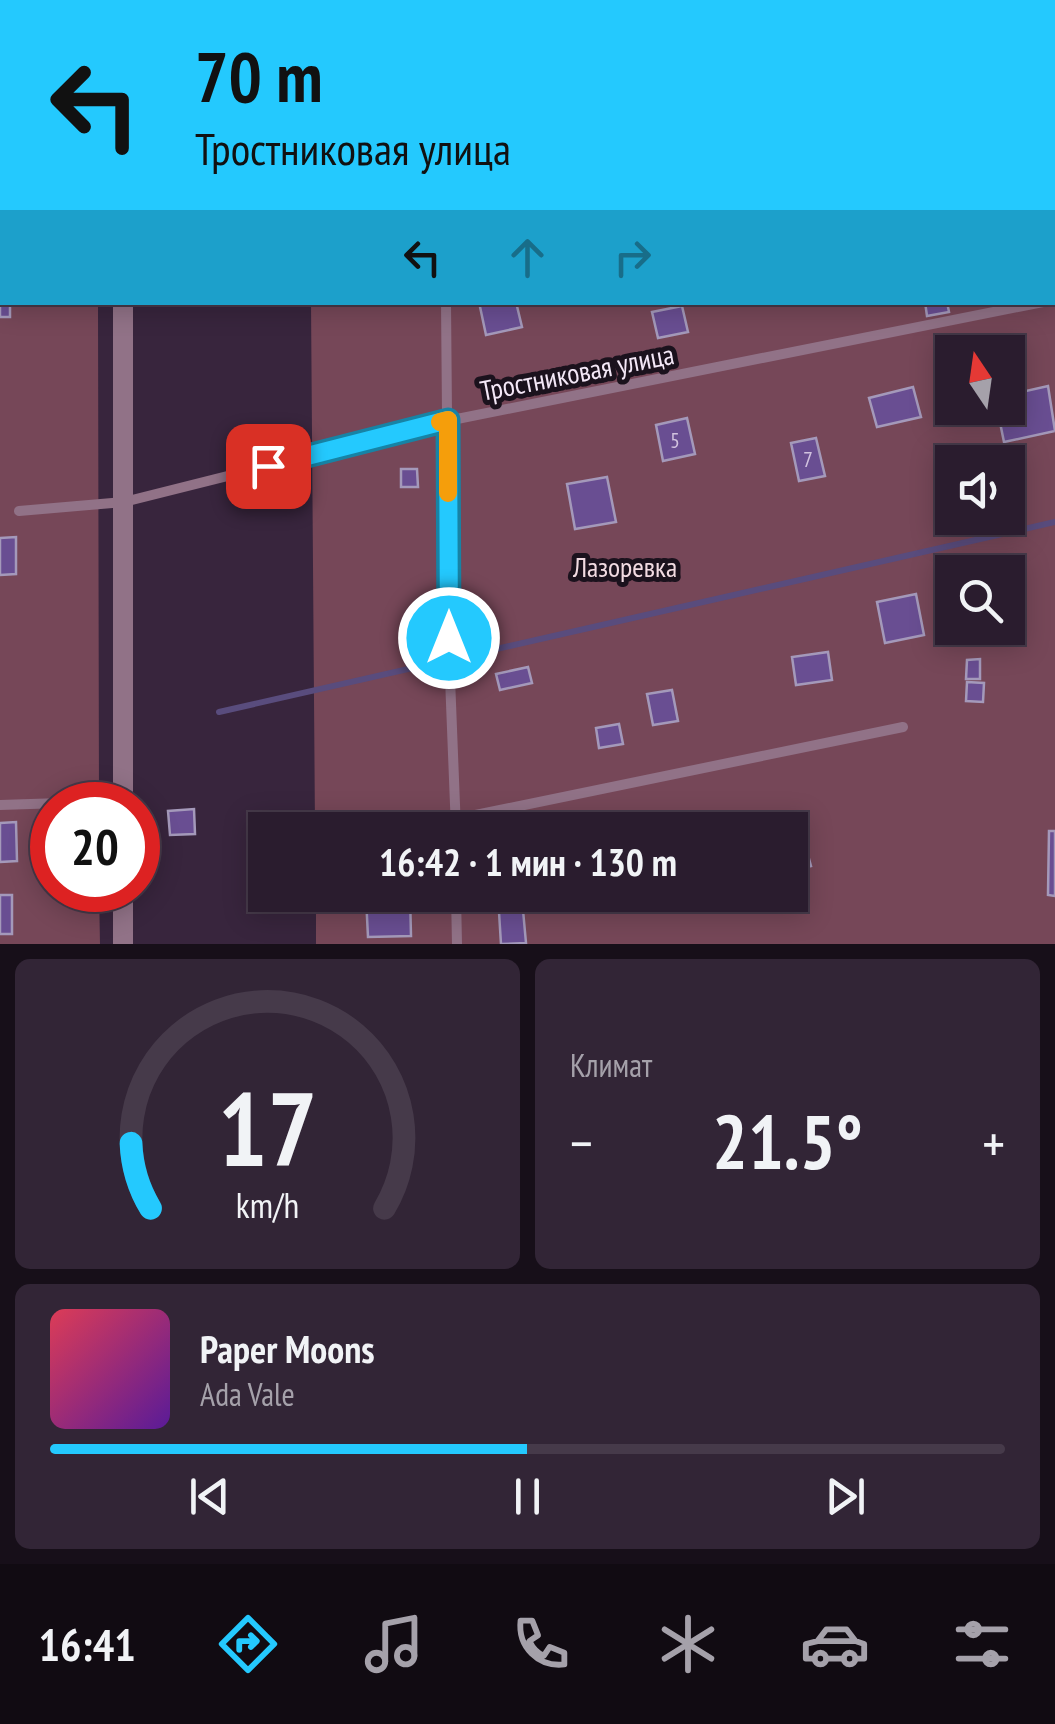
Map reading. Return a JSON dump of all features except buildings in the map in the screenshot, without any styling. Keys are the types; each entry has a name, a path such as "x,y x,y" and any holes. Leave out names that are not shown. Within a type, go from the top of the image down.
{"street":[{"path":"123,305 123,782"},
{"path":"123,912 124,944"}],"lane":[{"path":"446,305 449,638"},
{"name":"Тростниковая улица","path":"20,511 124,502 448,420 1028,305"},
{"path":"450,678 456,812"},
{"path":"511,812 903,727"},
{"path":"0,804 30,804"},
{"path":"456,912 456,944"}],"green space":[{"path":"0,305 98,305 99,782 30,782 30,912 99,912 100,944 0,944"},
{"name":"Лазоревка","path":"311,305 1055,305 1055,944 316,944 316,912 808,912 808,812 315,812"}],"waterway":[{"path":"219,712 1055,522"}],"slow traffic":[{"path":"440,422 448,420 448,493"}],"route":[{"path":"268,466 448,420 449,638"}]}
